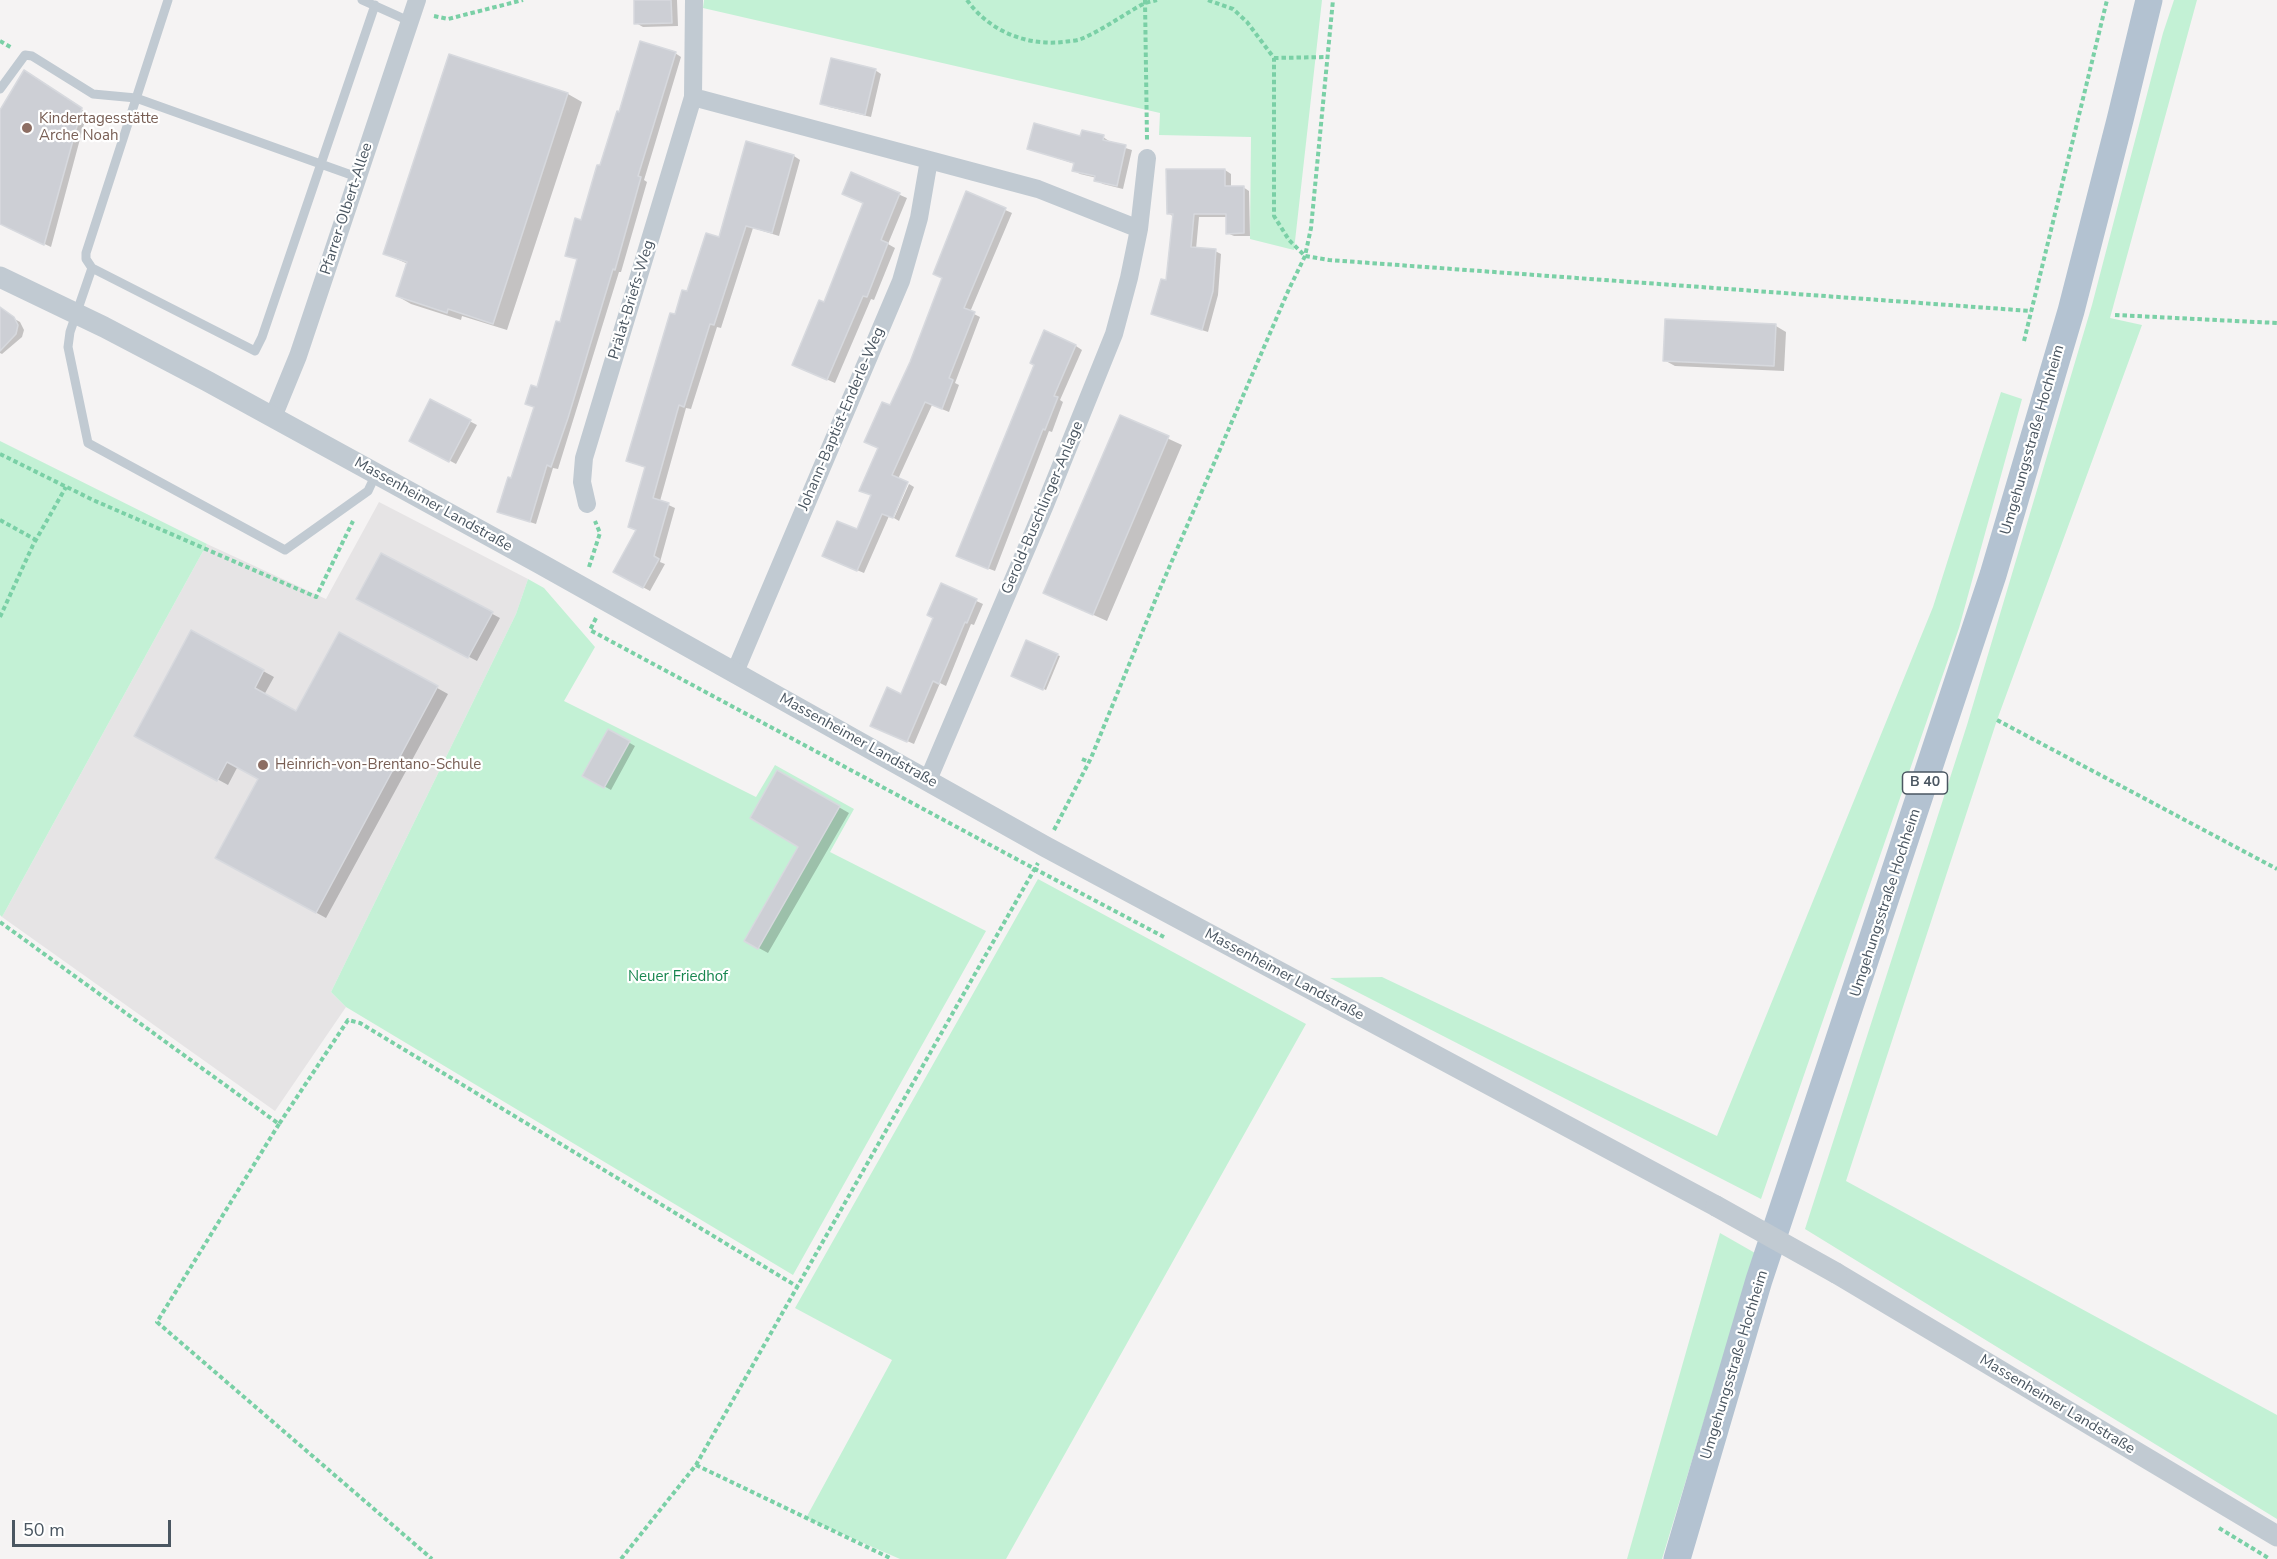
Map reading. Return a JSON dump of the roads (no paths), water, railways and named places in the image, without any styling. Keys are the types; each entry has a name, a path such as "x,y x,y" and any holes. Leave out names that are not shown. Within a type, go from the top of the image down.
{"main road":[{"name":"Umgehungsstraße Hochheim","path":"1677,1559 1760,1280 1993,575 2071,311 2121,120 2149,0"}],"street":[{"name":"Pfarrer-Olbert-Allee","path":"273,417 298,356 417,0"},
{"path":"694,0 693,97 1038,189 1138,229"},
{"name":"Prälat-Briefs-Weg","path":"587,504 582,482 584,458 693,97"},
{"name":"Gerold-Buschlinger-Anlage","path":"928,780 1046,505 1114,334 1129,278 1147,158"},
{"name":"Johann-Baptist-Enderle-Weg","path":"735,672 901,281 919,218 929,160"},
{"name":"Massenheimer Landstraße","path":"0,277 77,313 273,417 372,482 735,672 1046,847 1716,1206 1836,1274 2277,1536"}],"lane":[{"path":"168,0 86,253 86,259 92,268 255,351 262,337 375,5"},
{"path":"362,0 409,21"},
{"path":"0,89 25,55 32,56 93,94 136,98 357,177"},
{"path":"92,268 70,332 68,347 88,443 285,550 372,482"}],"place":[{"name":"Kindertagesstätte Arche Noah","path":"27,128"},
{"name":"Heinrich-von-Brentano-Schule","path":"263,765"}],"park label":[{"name":"Neuer Friedhof","path":"678,977"}]}
